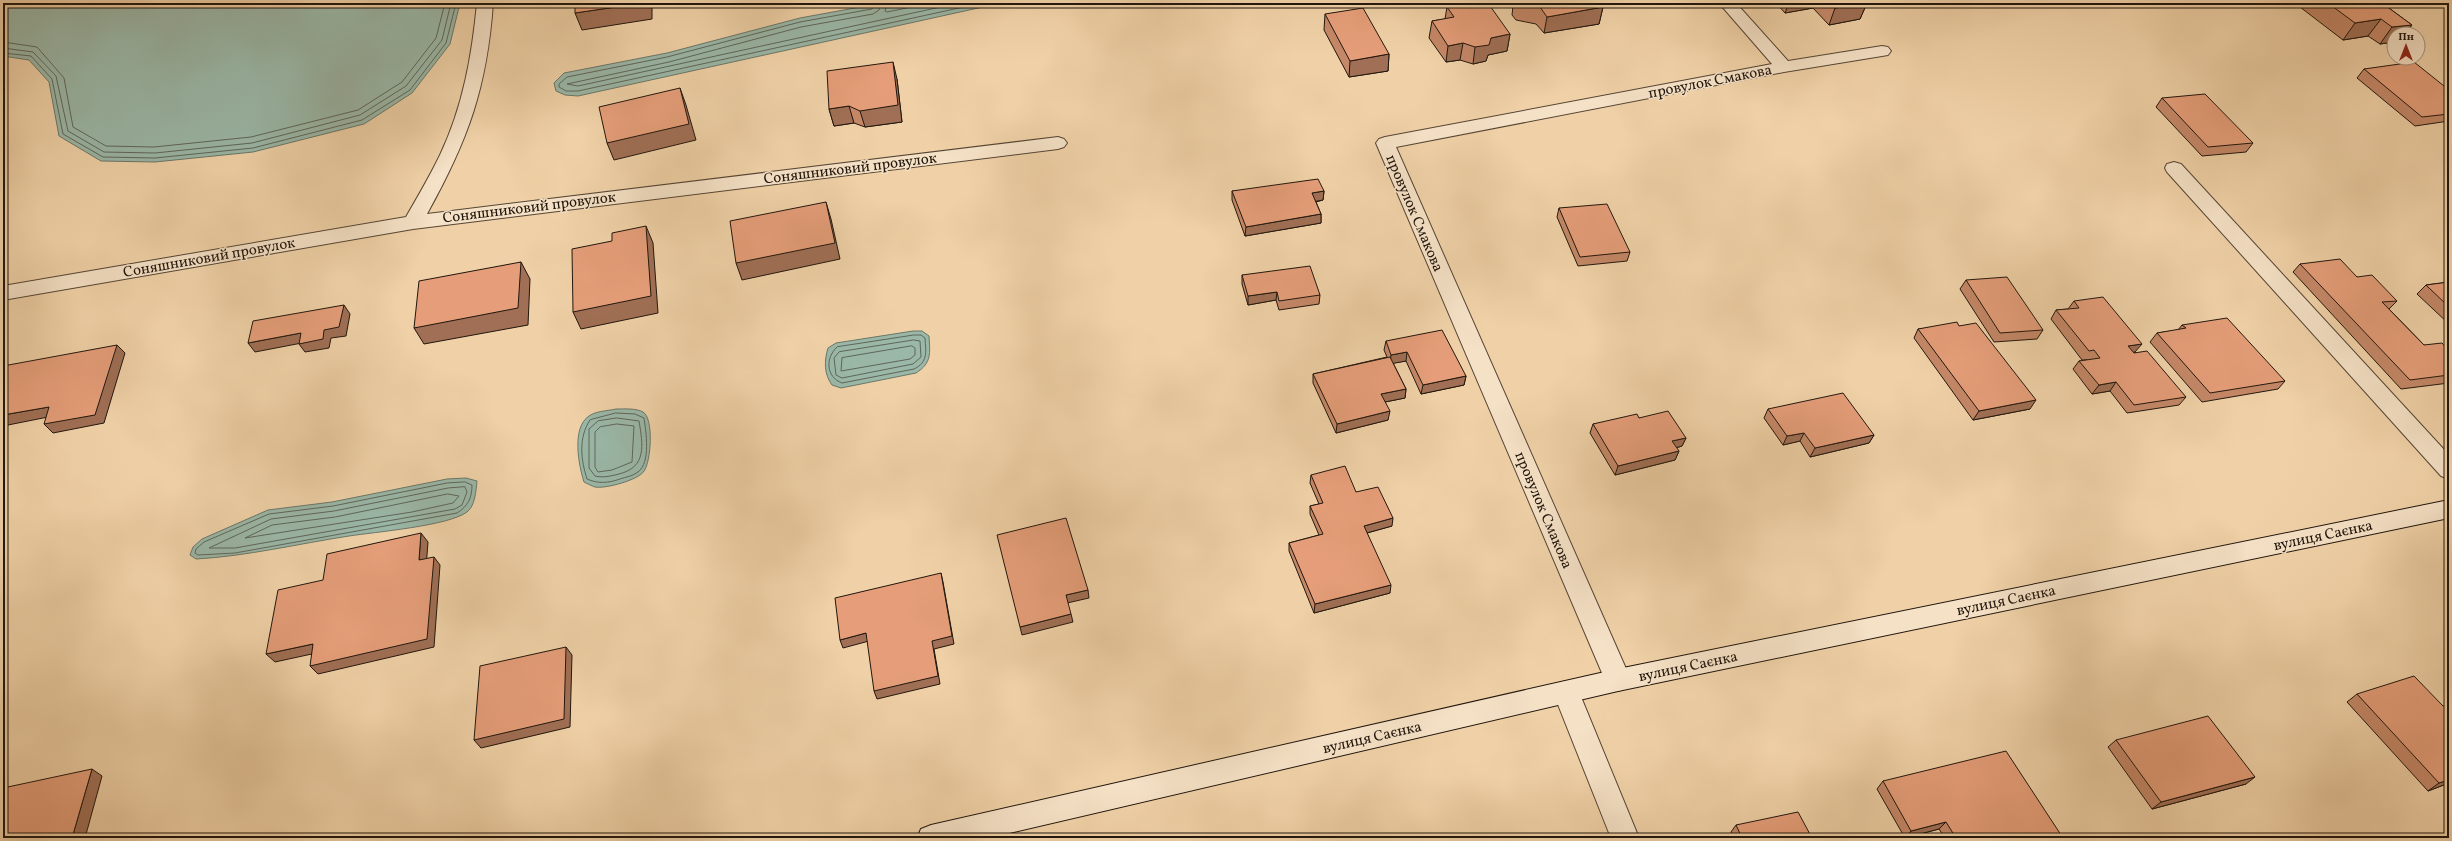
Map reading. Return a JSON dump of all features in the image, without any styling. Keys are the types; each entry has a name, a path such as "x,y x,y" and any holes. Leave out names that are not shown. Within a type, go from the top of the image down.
{"street":[{"path":"413,222 450,154 468,108 483,39 485,3"},
{"path":"1727,3 1784,67"},
{"name":"провулок Смакова","path":"1618,680 1385,143 1784,67 1882,51"},
{"name":"Соняшниковий провулок","path":"3,293 413,222 1058,143"},
{"path":"2174,168 2449,470"},
{"name":"вулиця Саєнка","path":"931,838 1618,680 2449,509"},
{"path":"1566,692 1625,838"}],"water":[{"path":"5,3 460,3 450,44 412,93 364,124 253,152 155,162 101,161 59,136 49,82 29,60 3,56 3,5"},
{"path":"882,3 1001,3 578,96 565,95 556,91 554,83 564,73 667,53 800,18"},
{"path":"913,331 922,331 929,336 929,357 925,365 916,373 841,388 832,385 829,381 826,372 826,358 828,348 836,343"},
{"path":"616,409 637,410 643,412 646,416 649,422 650,431 650,450 648,459 644,471 636,478 606,487 595,487 584,482 582,475 578,448 580,429 583,422 592,414"},
{"path":"466,478 477,481 475,498 472,506 467,512 458,517 444,521 411,528 349,536 235,555 196,559 190,555 193,547 202,539 268,510 332,502 447,479"}],"building":[{"path":"575,3 643,3 575,13"},
{"path":"1472,3 1488,3 1510,34 1491,38 1489,45 1475,47 1463,43 1448,46 1432,21 1454,17 1447,7"},
{"path":"1519,3 1600,3 1603,7 1547,17 1540,7"},
{"path":"1830,3 1866,3 1835,8"},
{"path":"2328,3 2382,3 2412,25 2391,26 2381,19 2355,23"},
{"path":"1363,8 1389,54 1350,61 1325,14"},
{"path":"893,62 898,105 860,111 849,106 829,109 827,71"},
{"path":"2386,66 2419,66 2449,90 2449,114 2422,117 2364,69"},
{"path":"680,88 689,124 607,143 599,107"},
{"path":"2205,94 2253,143 2208,147 2162,98"},
{"path":"1318,179 1324,191 1312,193 1321,214 1246,227 1232,191"},
{"path":"826,202 835,243 736,263 730,221"},
{"path":"1607,204 1630,252 1580,257 1559,208"},
{"path":"646,226 651,296 573,312 572,249 612,241 612,233"},
{"path":"2340,259 2357,277 2372,275 2397,301 2382,302 2424,345 2442,343 2449,351 2449,375 2410,380 2300,264"},
{"path":"521,262 518,308 414,328 419,281"},
{"path":"1310,266 1320,295 1279,301 1277,292 1248,296 1242,275"},
{"path":"2007,277 2043,330 2000,333 1966,280"},
{"path":"2449,282 2449,307 2426,285"},
{"path":"2103,297 2142,344 2128,346 2134,353 2147,351 2186,397 2134,405 2116,382 2099,385 2079,361 2100,358 2094,350 2089,351 2056,310 2079,308 2074,301"},
{"path":"344,305 339,327 324,330 323,339 299,344 301,333 248,343 253,321"},
{"path":"2227,318 2285,381 2210,393 2157,333 2186,328 2182,325"},
{"path":"1957,322 1959,326 1976,323 2036,400 1979,411 1918,329"},
{"path":"1442,330 1466,376 1423,385 1407,352 1391,355 1386,341"},
{"path":"117,345 95,415 44,424 49,407 3,415 3,366"},
{"path":"1390,357 1406,389 1381,394 1390,411 1337,424 1313,374"},
{"path":"1843,393 1874,435 1815,448 1804,433 1787,436 1768,409"},
{"path":"1668,411 1686,438 1672,441 1679,451 1618,466 1593,424 1637,414 1639,418"},
{"path":"1345,466 1356,492 1378,487 1393,518 1364,526 1391,585 1315,604 1289,543 1323,534 1310,506 1323,503 1311,475"},
{"path":"1066,518 1088,590 1066,595 1071,614 1020,627 997,535"},
{"path":"421,533 419,560 434,557 427,639 310,666 313,644 266,654 278,590 323,580 327,554"},
{"path":"941,573 952,636 932,641 938,676 874,691 866,633 840,640 835,598"},
{"path":"566,647 564,719 474,740 480,666"},
{"path":"2414,676 2443,706 2449,704 2449,780 2439,783 2357,694"},
{"path":"2208,716 2255,777 2161,802 2116,740"},
{"path":"2006,751 2063,838 1956,838 1946,822 1911,831 1883,781"},
{"path":"92,769 72,838 3,838 3,788"},
{"path":"1798,812 1812,838 1742,838 1736,825"},
{"path":"1616,834 1617,838 1595,838"}]}
